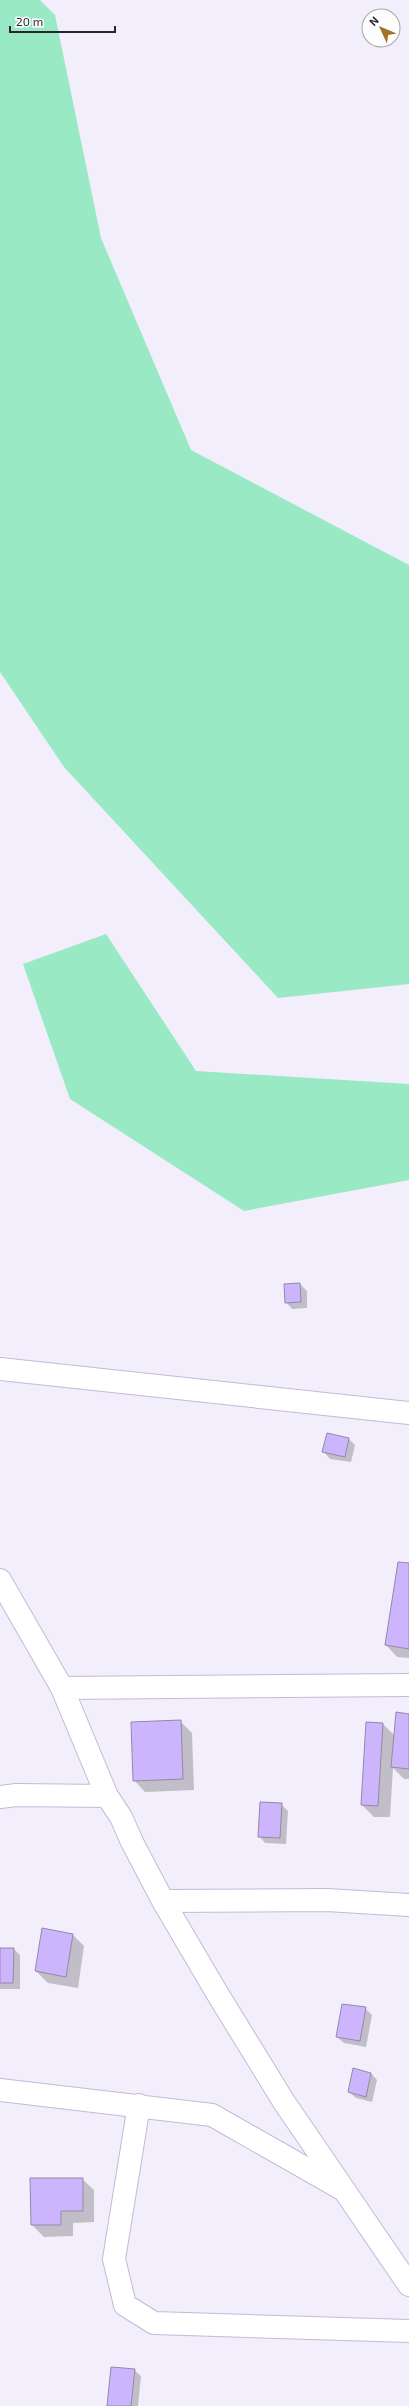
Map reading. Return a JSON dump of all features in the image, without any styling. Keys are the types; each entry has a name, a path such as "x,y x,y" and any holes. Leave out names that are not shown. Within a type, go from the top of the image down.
{"street":[{"path":"0,1369 409,1413"},
{"path":"0,1580 62,1688 107,1796 121,1817 132,1842 163,1901 284,2102 348,2192 409,2285"},
{"path":"62,1688 409,1685"},
{"path":"0,1797 16,1795 107,1796"},
{"path":"163,1901 327,1900 409,1905"},
{"path":"0,2090 139,2105 212,2115 348,2192"},
{"path":"139,2105 114,2259 125,2305 154,2323 409,2331"}],"green space":[{"path":"0,0 40,0 55,15 101,238 191,450 409,565 409,984 278,998 64,767 0,672"},
{"path":"106,934 196,1071 409,1084 409,1180 244,1211 70,1099 23,964"}],"building":[{"path":"300,1283 301,1302 285,1303 284,1284"},
{"path":"327,1433 349,1438 345,1457 322,1452"},
{"path":"398,1562 409,1563 409,1649 385,1645"},
{"path":"396,1712 409,1714 409,1769 391,1767"},
{"path":"181,1720 183,1779 133,1781 131,1722"},
{"path":"366,1722 383,1723 378,1806 361,1805"},
{"path":"260,1802 282,1803 280,1838 258,1837"},
{"path":"42,1928 73,1934 66,1977 35,1971"},
{"path":"0,1948 14,1948 13,1983 0,1983"},
{"path":"342,2004 366,2007 360,2041 336,2037"},
{"path":"353,2068 371,2073 366,2097 348,2092"},
{"path":"30,2178 83,2178 83,2211 61,2211 61,2225 31,2225"},
{"path":"111,2367 135,2369 131,2406 107,2406"}]}
